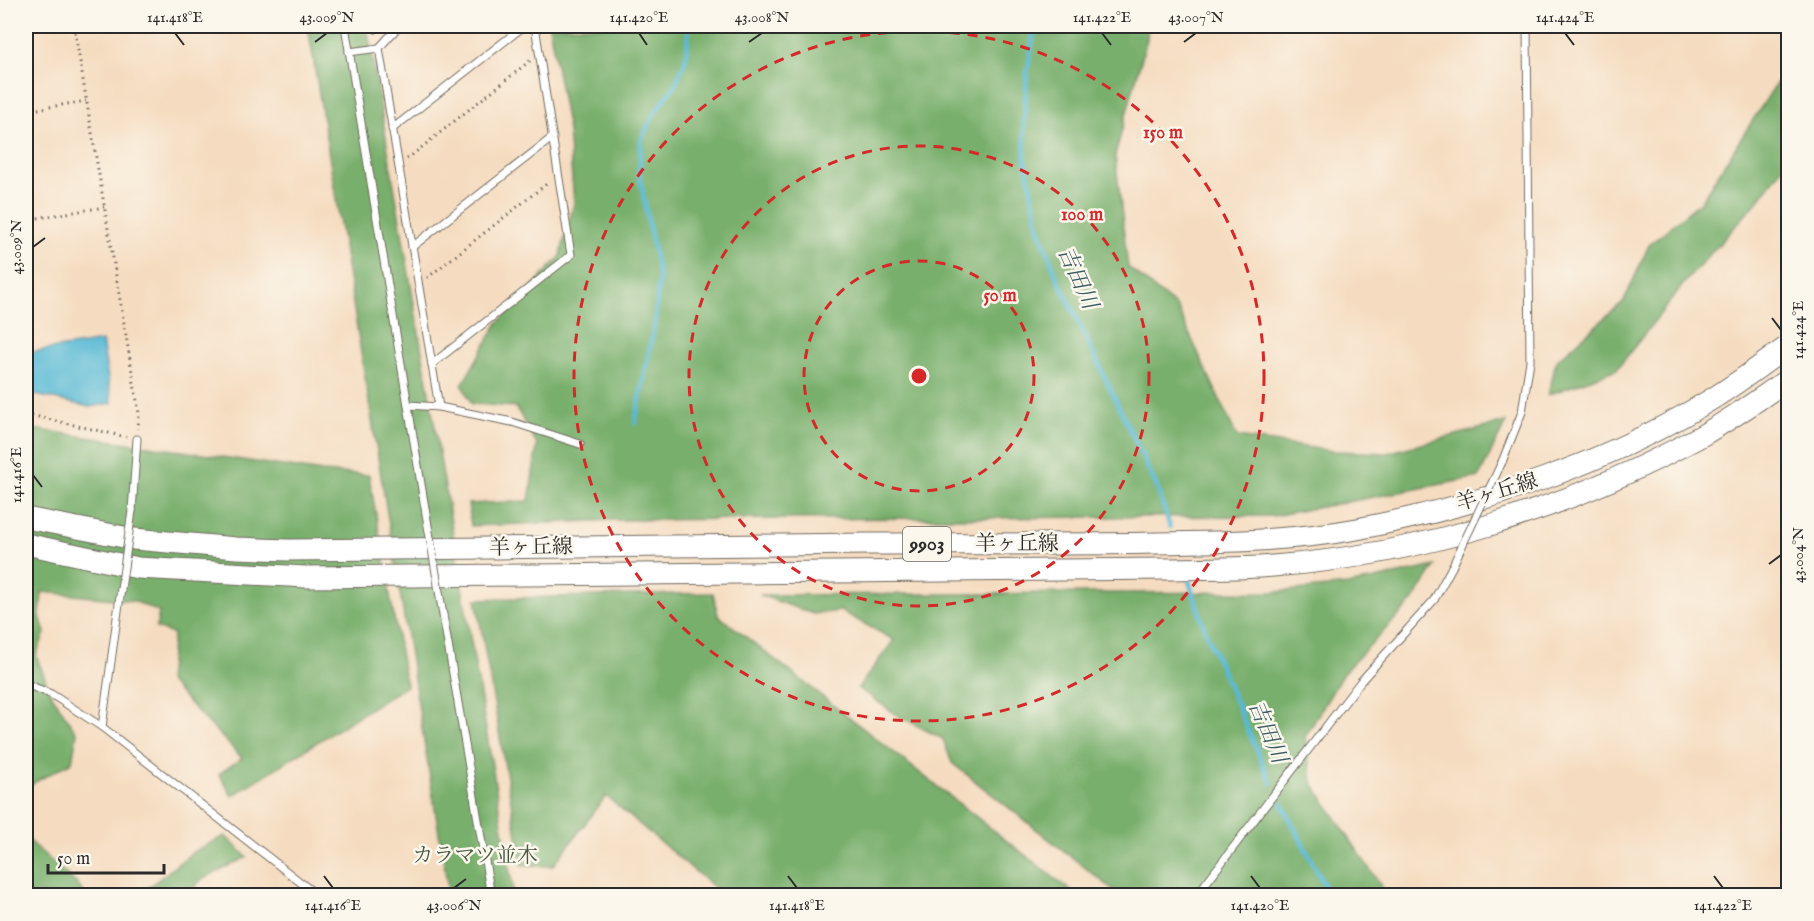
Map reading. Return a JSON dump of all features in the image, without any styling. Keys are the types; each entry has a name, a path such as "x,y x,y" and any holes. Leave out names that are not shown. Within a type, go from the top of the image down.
{"main road":[{"name":"羊ヶ丘線","path":"26,518 134,539 288,550 874,544 1021,545 1274,538 1354,530 1442,510 1505,492 1562,472 1674,420 1711,400 1788,346"},
{"name":"羊ヶ丘線","path":"26,544 138,568 306,577 1168,569 1272,566 1343,558 1410,546 1493,524 1579,496 1702,435 1788,379"}],"lane":[{"path":"345,26 491,896"},
{"path":"349,52 379,48 399,26"},
{"path":"392,129 524,26"},
{"path":"432,364 571,255 535,26"},
{"path":"1196,896 1361,681 1434,600 1502,462 1522,412 1530,361 1527,26"},
{"path":"379,48 439,407"},
{"path":"412,247 553,137"},
{"path":"408,405 439,407 512,422 580,444"},
{"path":"102,728 132,511 137,439"},
{"path":"26,684 51,694 102,728 318,896"}],"path":[{"path":"26,28 42,26"},
{"path":"26,414 137,439 139,413 74,26"},
{"path":"399,165 540,54"},
{"path":"26,111 86,101"},
{"path":"418,285 558,174"},
{"path":"26,220 104,207"}],"green space":[{"name":"カラマツ並木","path":"308,26 367,26 514,895 449,895"},
{"path":"549,26 1148,26 1147,39 1115,155 1128,267 1177,307 1237,437 1333,451 1387,453 1506,422 1479,477 1273,516 616,520 471,526 468,504 529,501 537,445 516,407 472,404 462,385 497,324 560,257 574,203 568,131"},
{"path":"1788,65 1788,161 1758,201 1685,282 1617,369 1548,395 1556,361 1624,301 1649,245 1701,201"},
{"path":"26,428 323,472 369,475 406,686 232,796 219,774 242,758 168,681 173,634 156,628 159,612 134,601 42,592 40,616 45,633 36,655 51,694 77,733 72,762 26,787"},
{"path":"1435,566 1413,601 1344,672 1305,737 1312,782 1387,895 1120,895 952,763 943,739 897,715 858,688 894,640 841,611 813,614 760,595 1276,592 1348,585"},
{"path":"713,593 718,615 1076,895 723,895 606,796 553,866 522,865 476,599"},
{"path":"225,836 247,857 202,879 187,895 139,895 193,852"},
{"path":"26,838 78,885 85,895 26,895"}],"water":[{"path":"102,341 112,403 90,407 26,393 26,353"}],"waterway":[{"path":"635,423 655,322 659,278 639,173 641,140 655,112 674,87 686,59 689,26"},
{"name":"吉田川","path":"1035,26 1027,74 1024,123 1025,159 1039,229 1056,275 1156,485 1170,527"},
{"name":"吉田川","path":"1187,575 1206,633 1271,783"},
{"name":"吉田川","path":"1282,804 1330,896"}]}
